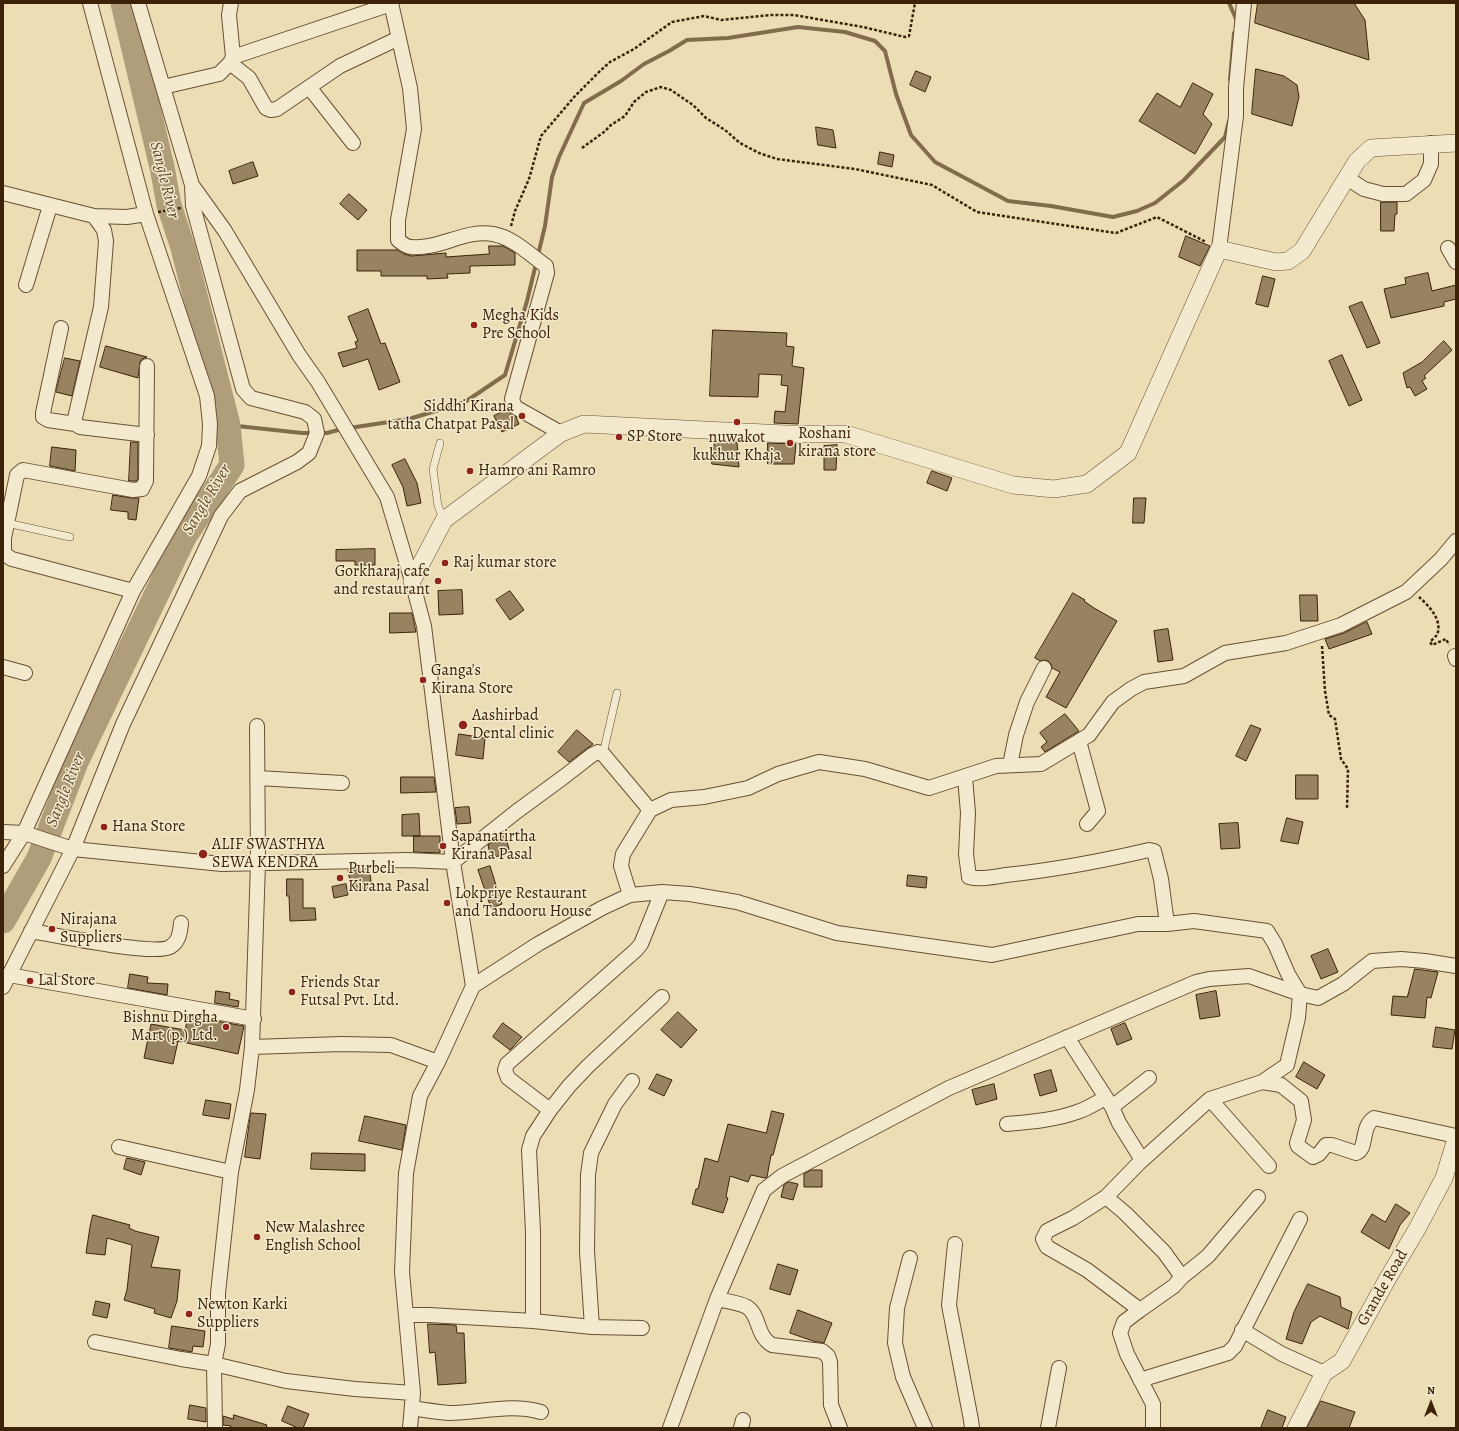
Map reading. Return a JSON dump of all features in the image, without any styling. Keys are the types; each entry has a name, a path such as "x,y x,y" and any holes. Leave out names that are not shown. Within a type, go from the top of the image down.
{"street":[{"path":"3,866 28,834 133,591 199,476 209,446 210,424 207,396 146,214 90,3"},
{"path":"138,3 192,185 193,206 243,388 251,398 305,412 314,419 317,433 310,453 297,462 240,491 221,516 123,724 31,931 6,981 254,1019"},
{"path":"231,3 229,15 231,60 249,78 266,108 271,110 277,109 340,66 399,38"},
{"path":"163,87 219,74 231,60 391,3 410,88 414,129 398,220 398,240 402,244 411,247 427,246 474,234 492,234 511,240 546,266 547,274 512,399 515,408 561,433"},
{"path":"412,581 444,520 561,433 584,424 785,434 846,434 1013,485 1054,489 1087,484 1128,453 1219,249 1236,116 1236,88 1244,3"},
{"path":"309,87 352,144"},
{"path":"1219,249 1276,262 1288,261 1302,251 1357,161 1371,148 1456,143"},
{"path":"1347,178 1364,189 1384,194 1406,194 1424,180 1431,164 1430,144"},
{"path":"192,185 225,231 299,355 318,382 387,497 424,626 453,862 473,986"},
{"path":"3,193 94,216 127,217 146,214"},
{"path":"26,285 50,206"},
{"path":"75,424 75,418 101,307 106,241 104,230 94,216"},
{"path":"1448,248 1456,262"},
{"path":"61,328 43,417 48,420 75,424 80,427 147,435"},
{"path":"133,591 12,559 4,554 4,538 17,475 23,470 133,490 142,489 146,481 147,366"},
{"path":"630,895 621,866 623,854 650,810 671,800 704,797 748,788 778,774 818,762 865,768 928,788 996,766 1041,764 1089,735 1114,702 1130,689 1144,682 1184,676 1225,653 1286,643 1341,625 1406,592 1441,559 1456,541"},
{"path":"3,667 25,673"},
{"path":"1010,765 1016,735 1027,702 1044,668"},
{"path":"215,1428 214,1364 218,1344 218,1293 231,1172 247,1090 254,1019 258,863 257,726"},
{"path":"1079,741 1098,811 1088,824"},
{"path":"3,832 28,834 68,848 222,864 407,860 453,862 516,812 598,752 603,754 650,810"},
{"path":"965,777 968,812 966,854 969,877 978,879 1033,872 1074,866 1149,850 1154,851 1161,879 1167,924"},
{"path":"258,778 342,783"},
{"path":"550,1110 508,1078 505,1070 507,1064 636,950 641,944 662,892"},
{"path":"410,1428 413,1393 402,1272 406,1173 420,1096 438,1062 473,986 538,944 602,908 630,895 662,892 690,894 736,902 837,933 992,955 1138,924 1167,924 1194,920 1267,931 1275,944 1288,974 1300,994 1298,1018 1287,1065 1262,1082 1210,1099 1142,1160 1106,1197 1073,1218 1047,1231 1043,1239 1047,1247 1087,1270 1140,1310"},
{"path":"31,931 96,943 154,949 168,948 175,944 179,936 181,923"},
{"path":"670,1428 717,1299 764,1190 782,1176 948,1088 1196,982 1209,979 1249,976 1300,994 1318,998 1343,984 1372,961 1401,959 1425,960 1456,966"},
{"path":"533,1321 533,1232 529,1150 533,1136 550,1110 569,1086 588,1066 662,998"},
{"path":"1067,1037 1142,1160"},
{"path":"252,1047 342,1044 391,1045 438,1062"},
{"path":"1007,1124 1064,1116 1078,1112 1108,1102 1149,1078"},
{"path":"592,1327 587,1251 588,1175 590,1153 616,1104 632,1081"},
{"path":"1262,1082 1281,1085 1301,1101 1304,1120 1297,1143 1298,1146 1313,1157 1319,1154 1326,1145 1332,1145 1356,1154 1360,1152 1367,1124 1374,1118 1456,1136"},
{"path":"1210,1099 1269,1166"},
{"name":"Grande Road","path":"1296,1428 1324,1373 1342,1361 1417,1229 1444,1178 1456,1139"},
{"path":"119,1147 231,1172"},
{"path":"1106,1197 1125,1213 1164,1252 1182,1277"},
{"path":"1153,1428 1153,1404 1127,1354 1120,1333 1124,1322 1174,1286 1182,1277 1208,1256 1258,1197"},
{"path":"1140,1380 1228,1353 1234,1346 1300,1219"},
{"path":"954,1244 949,1304 972,1428"},
{"path":"910,1258 897,1308 895,1343 902,1377 925,1428"},
{"path":"717,1299 748,1307 757,1320 766,1342 772,1346 822,1351 828,1356 830,1362 831,1405 840,1428"},
{"path":"406,1315 533,1321 592,1327 642,1328"},
{"path":"1242,1330 1282,1354 1324,1373"},
{"path":"95,1342 214,1364 286,1381 355,1389 413,1393"},
{"path":"1048,1428 1059,1368"},
{"path":"412,1408 449,1413 495,1408 530,1409 541,1412"}],"lane":[{"path":"440,443 433,469 438,506 444,520"},
{"path":"7,523 70,537"},
{"path":"603,754 617,694"}],"path":[{"path":"511,240 515,211 529,180 541,136 575,96 610,62 634,49 672,22 704,16 721,20 771,15 794,15 863,27 905,37 909,36 911,30 915,3"},
{"path":"582,148 625,116 634,102 646,92 661,87 671,90 693,105 706,118 740,142 759,153 777,159 855,169 932,185 977,212 1116,233 1157,217 1219,249"},
{"path":"146,214 193,206"},
{"path":"1406,592 1417,595 1430,607 1438,622 1436,635 1430,642 1432,645 1446,639 1455,657"},
{"path":"1321,631 1325,691 1329,714 1335,719 1341,759 1348,768 1347,810"}],"building":[{"path":"1258,3 1354,3 1365,20 1369,60 1255,23"},
{"path":"1256,69 1284,76 1297,85 1299,97 1292,126 1252,114"},
{"path":"916,71 931,77 925,92 910,85"},
{"path":"1193,83 1213,94 1203,114 1212,124 1195,154 1139,121 1157,93 1180,107"},
{"path":"816,127 833,130 836,148 818,145"},
{"path":"880,152 894,155 892,167 878,164"},
{"path":"253,162 258,176 233,184 229,171"},
{"path":"349,194 367,210 358,220 340,204"},
{"path":"1381,202 1397,202 1397,214 1395,214 1394,231 1381,231"},
{"path":"1186,236 1210,246 1200,266 1179,257"},
{"path":"489,246 503,246 515,253 515,265 470,266 470,273 447,274 448,278 427,279 427,276 381,276 381,271 357,271 357,250 398,250 411,256 446,253 446,257 489,254"},
{"path":"1428,273 1432,291 1456,285 1456,299 1444,302 1444,306 1391,318 1384,289 1406,284 1405,278"},
{"path":"1263,276 1275,279 1268,307 1256,304"},
{"path":"1362,302 1380,343 1367,348 1349,307"},
{"path":"368,309 381,344 385,343 400,382 379,390 368,359 343,367 338,353 357,348 355,342 358,341 348,317"},
{"path":"713,330 787,333 786,346 794,347 792,366 804,368 798,424 774,423 775,411 785,412 788,386 781,385 782,375 759,374 758,397 710,396"},
{"path":"1444,341 1452,350 1424,376 1426,378 1422,381 1427,389 1415,396 1410,387 1407,388 1403,373 1422,362"},
{"path":"106,346 147,357 142,359 140,362 138,378 100,367"},
{"path":"1342,355 1362,400 1349,406 1329,361"},
{"path":"65,358 80,361 72,396 56,392"},
{"path":"507,410 516,417 519,424 502,432 494,416"},
{"path":"715,441 737,442 739,467 712,464"},
{"path":"131,442 138,442 138,479 136,481 129,481"},
{"path":"768,443 796,444 794,464 768,464"},
{"path":"837,445 836,470 824,470 824,446"},
{"path":"52,447 76,450 75,471 50,466"},
{"path":"405,459 417,483 421,503 407,506 403,487 392,465"},
{"path":"932,471 952,478 947,491 927,483"},
{"path":"113,495 139,498 136,520 128,519 128,512 111,510"},
{"path":"1134,498 1146,498 1144,523 1133,523"},
{"path":"375,549 375,565 355,565 355,561 336,561 336,550"},
{"path":"462,590 463,614 439,615 438,591"},
{"path":"510,591 524,610 510,620 496,600"},
{"path":"1073,593 1085,600 1084,601 1094,608 1117,621 1066,708 1046,697 1060,672 1052,668 1048,661 1040,661 1035,658"},
{"path":"1300,595 1317,595 1318,621 1301,621"},
{"path":"390,613 412,613 416,632 390,633"},
{"path":"1367,622 1372,634 1329,649 1325,639 1344,633"},
{"path":"1168,629 1173,660 1158,662 1154,631"},
{"path":"1065,714 1079,731 1045,752 1041,747 1047,742 1040,733"},
{"path":"1251,725 1261,729 1246,761 1236,756"},
{"path":"577,730 593,744 569,762 558,752"},
{"path":"459,734 485,738 483,759 456,755"},
{"path":"1296,775 1318,775 1318,799 1296,799"},
{"path":"401,777 434,777 436,792 401,793"},
{"path":"469,807 471,823 457,824 455,808"},
{"path":"419,814 420,836 402,836 402,815"},
{"path":"1287,818 1303,822 1298,844 1281,841"},
{"path":"1238,823 1240,848 1221,849 1219,824"},
{"path":"505,834 510,853 491,858 488,845 501,835"},
{"path":"414,836 440,836 440,853 414,852"},
{"path":"490,866 502,904 491,908 478,870"},
{"path":"369,869 372,887 352,891 348,871"},
{"path":"908,875 927,877 926,888 907,886"},
{"path":"287,879 303,879 303,908 315,908 316,920 290,921 289,896 287,896"},
{"path":"346,884 348,895 334,898 332,887"},
{"path":"1328,949 1338,972 1321,979 1311,956"},
{"path":"1415,969 1438,972 1431,998 1427,997 1425,1018 1391,1015 1393,996 1407,997"},
{"path":"130,974 148,977 147,983 168,984 167,995 128,988"},
{"path":"216,991 230,993 229,999 239,1001 238,1007 215,1003"},
{"path":"1216,991 1220,1016 1200,1019 1196,995"},
{"path":"678,1012 697,1030 681,1048 661,1030"},
{"path":"188,1016 244,1026 238,1054 178,1041 173,1064 144,1058 151,1024 185,1030"},
{"path":"503,1023 522,1037 510,1050 493,1037"},
{"path":"1125,1023 1132,1039 1117,1045 1111,1029"},
{"path":"1436,1027 1455,1030 1452,1049 1433,1047"},
{"path":"1304,1062 1325,1075 1317,1089 1296,1077"},
{"path":"1051,1070 1057,1091 1040,1096 1034,1075"},
{"path":"657,1074 672,1080 664,1096 649,1089"},
{"path":"994,1084 997,1099 976,1105 972,1090"},
{"path":"206,1100 231,1104 229,1119 203,1115"},
{"path":"772,1111 784,1114 773,1155 771,1155 767,1177 765,1178 751,1175 748,1182 730,1176 726,1197 728,1198 723,1213 692,1204 696,1189 698,1189 705,1158 718,1162 728,1124 766,1133"},
{"path":"251,1113 266,1114 260,1159 245,1157"},
{"path":"365,1116 406,1125 402,1150 359,1141"},
{"path":"312,1153 365,1154 365,1171 311,1169"},
{"path":"127,1158 145,1162 141,1175 124,1169"},
{"path":"812,1170 822,1170 822,1187 804,1187 804,1174"},
{"path":"789,1182 798,1184 793,1200 781,1197 784,1185"},
{"path":"1396,1204 1410,1213 1400,1225 1389,1249 1361,1232 1372,1214 1385,1222"},
{"path":"93,1215 130,1225 129,1228 135,1231 159,1237 151,1267 180,1270 177,1301 171,1318 154,1313 155,1309 124,1300 127,1290 132,1245 107,1238 105,1255 86,1253"},
{"path":"778,1264 798,1270 790,1295 770,1289"},
{"path":"1308,1284 1340,1297 1341,1307 1352,1312 1348,1329 1320,1316 1311,1322 1302,1344 1286,1339 1294,1312"},
{"path":"96,1301 110,1304 107,1318 93,1315"},
{"path":"798,1310 832,1323 824,1343 790,1333"},
{"path":"428,1324 456,1325 457,1333 464,1333 466,1383 438,1385 435,1352 430,1353"},
{"path":"172,1326 205,1331 203,1347 193,1346 192,1352 169,1348"},
{"path":"1321,1401 1355,1412 1349,1428 1307,1428"},
{"path":"190,1405 206,1408 206,1422 188,1419"},
{"path":"288,1406 309,1414 303,1428 298,1428 282,1421"},
{"path":"1268,1410 1286,1417 1282,1428 1261,1428"},
{"path":"234,1415 267,1425 266,1428 230,1428 231,1426 223,1425 223,1416 233,1419"}],"waterway":[{"name":"Sangle River","path":"3,921 39,858 76,762 184,537 232,465 228,425 183,248 169,205 162,167 123,3"},
{"path":"1229,3 1237,21"},
{"path":"349,428 409,419 465,402 505,375 527,301 545,226 552,177 559,157 584,103 621,81 644,64 687,40 728,38 798,27 845,32 875,41 885,51 896,94 911,135 935,162 1008,201 1051,206 1113,217 1137,211 1155,203 1184,180 1225,137 1229,121"},
{"path":"1230,80 1234,33"},
{"path":"228,425 302,433 327,433 342,429"}],"place":[{"name":"Megha Kids Pre School","path":"474,325"},
{"name":"Siddhi Kirana tatha Chatpat Pasal","path":"522,416"},
{"name":"nuwakot kukhur Khaja","path":"737,422"},
{"name":"SP Store","path":"619,437"},
{"name":"Roshani kirana store","path":"790,443"},
{"name":"Hamro ani Ramro","path":"470,471"},
{"name":"Raj kumar store","path":"445,563"},
{"name":"Gorkharaj cafe and restaurant","path":"438,581"},
{"name":"Ganga's Kirana Store","path":"423,680"},
{"name":"Aashirbad Dental clinic","path":"463,725"},
{"name":"Hana Store","path":"104,827"},
{"name":"Sapanatirtha Kirana Pasal","path":"443,846"},
{"name":"ALIF SWASTHYA SEWA KENDRA","path":"203,854"},
{"name":"Purbeli Kirana Pasal","path":"340,878"},
{"name":"Lokpriye Restaurant and Tandooru House","path":"447,903"},
{"name":"Nirajana Suppliers","path":"52,929"},
{"name":"Lal Store","path":"30,981"},
{"name":"Friends Star Futsal Pvt. Ltd.","path":"292,992"},
{"name":"Bishnu Dirgha Mart (p.) Ltd.","path":"226,1027"},
{"name":"New Malashree English School","path":"257,1237"},
{"name":"Newton Karki Suppliers","path":"189,1314"}]}
